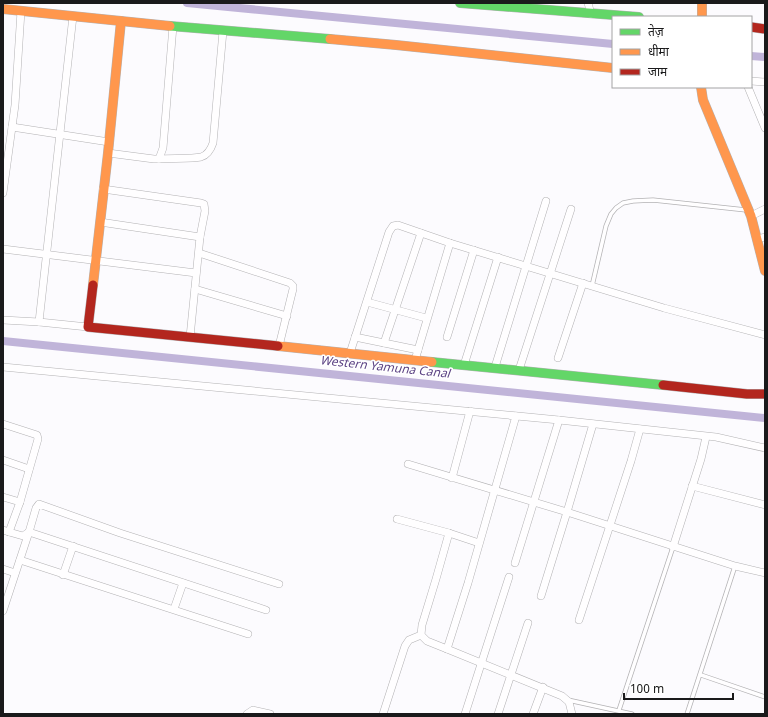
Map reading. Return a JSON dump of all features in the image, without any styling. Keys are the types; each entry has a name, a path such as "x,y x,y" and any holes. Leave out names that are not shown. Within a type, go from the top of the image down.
{"street":[{"path":"460,3 622,16"},
{"path":"588,3 591,14"},
{"path":"702,3 702,16"},
{"path":"3,9 223,31 396,45 612,68"},
{"path":"3,193 11,142 21,11"},
{"path":"39,322 73,16"},
{"path":"88,327 108,153 121,21"},
{"path":"159,159 163,148 173,26"},
{"path":"752,27 765,29"},
{"path":"108,153 159,159 201,157 208,153 212,148 213,143 223,31"},
{"path":"752,81 765,82"},
{"path":"701,88 703,100 761,238 765,271"},
{"path":"748,88 765,128"},
{"path":"12,128 109,142"},
{"path":"3,141 11,142"},
{"path":"103,189 204,204 205,210 198,253 190,337"},
{"path":"495,367 546,201"},
{"path":"519,370 571,209"},
{"path":"750,213 765,209"},
{"path":"100,222 200,237"},
{"path":"350,353 391,228 398,225 450,243 664,308 765,335"},
{"path":"384,343 421,233"},
{"path":"415,360 426,318 450,243"},
{"path":"3,249 196,273"},
{"path":"446,337 474,250"},
{"path":"198,253 293,286 279,346"},
{"path":"464,365 498,257"},
{"path":"558,358 583,283"},
{"path":"195,288 287,316"},
{"path":"366,302 426,318"},
{"path":"3,320 39,322 495,367 747,394 765,394"},
{"path":"355,337 418,350"},
{"path":"3,367 559,420 716,437 765,448"},
{"path":"452,478 470,412"},
{"path":"447,649 516,416"},
{"path":"515,563 559,420"},
{"path":"3,424 37,435 38,439 20,502 6,531 20,536 23,536 29,532"},
{"path":"541,596 593,424"},
{"path":"579,620 611,525 640,429"},
{"path":"673,547 706,436"},
{"path":"3,460 29,469"},
{"path":"408,464 611,525 673,547 735,566 765,573"},
{"path":"692,486 765,505"},
{"path":"3,497 20,502"},
{"path":"3,610 36,508 39,504 120,533 279,584"},
{"path":"397,519 479,543"},
{"path":"29,532 266,610"},
{"path":"421,636 422,625 449,533"},
{"path":"63,575 72,546"},
{"path":"20,560 248,634"},
{"path":"3,569 15,573"},
{"path":"465,714 509,577"},
{"path":"174,609 183,583"},
{"path":"498,714 528,623"},
{"path":"421,636 427,641 562,696 567,700 572,714"},
{"path":"383,714 405,646 409,640 421,636"},
{"path":"533,714 543,687"},
{"path":"247,714 253,710 270,714"}],"lane":[{"path":"592,286 606,226 611,214 623,203 653,200 750,213"},
{"path":"619,710 673,547"},
{"path":"687,714 701,675 735,566"},
{"path":"701,675 765,697"},
{"path":"567,700 632,714"}],"waterway":[{"path":"187,3 612,44"},
{"path":"752,56 765,57"},
{"name":"Western Yamuna Canal","path":"3,341 765,418"}],"traffic: fast":[{"path":"460,3 626,16"},
{"path":"170,26 330,39"},
{"path":"432,362 663,385"}],"traffic: slow":[{"path":"702,3 702,16"},
{"path":"3,9 170,26"},
{"path":"93,285 121,21"},
{"path":"330,39 612,68"},
{"path":"701,88 703,100 751,216 765,271"},
{"path":"278,346 432,362"}],"traffic: jam":[{"path":"752,27 765,29"},
{"path":"93,285 88,327 278,346"},
{"path":"663,385 747,394 765,394"}]}
